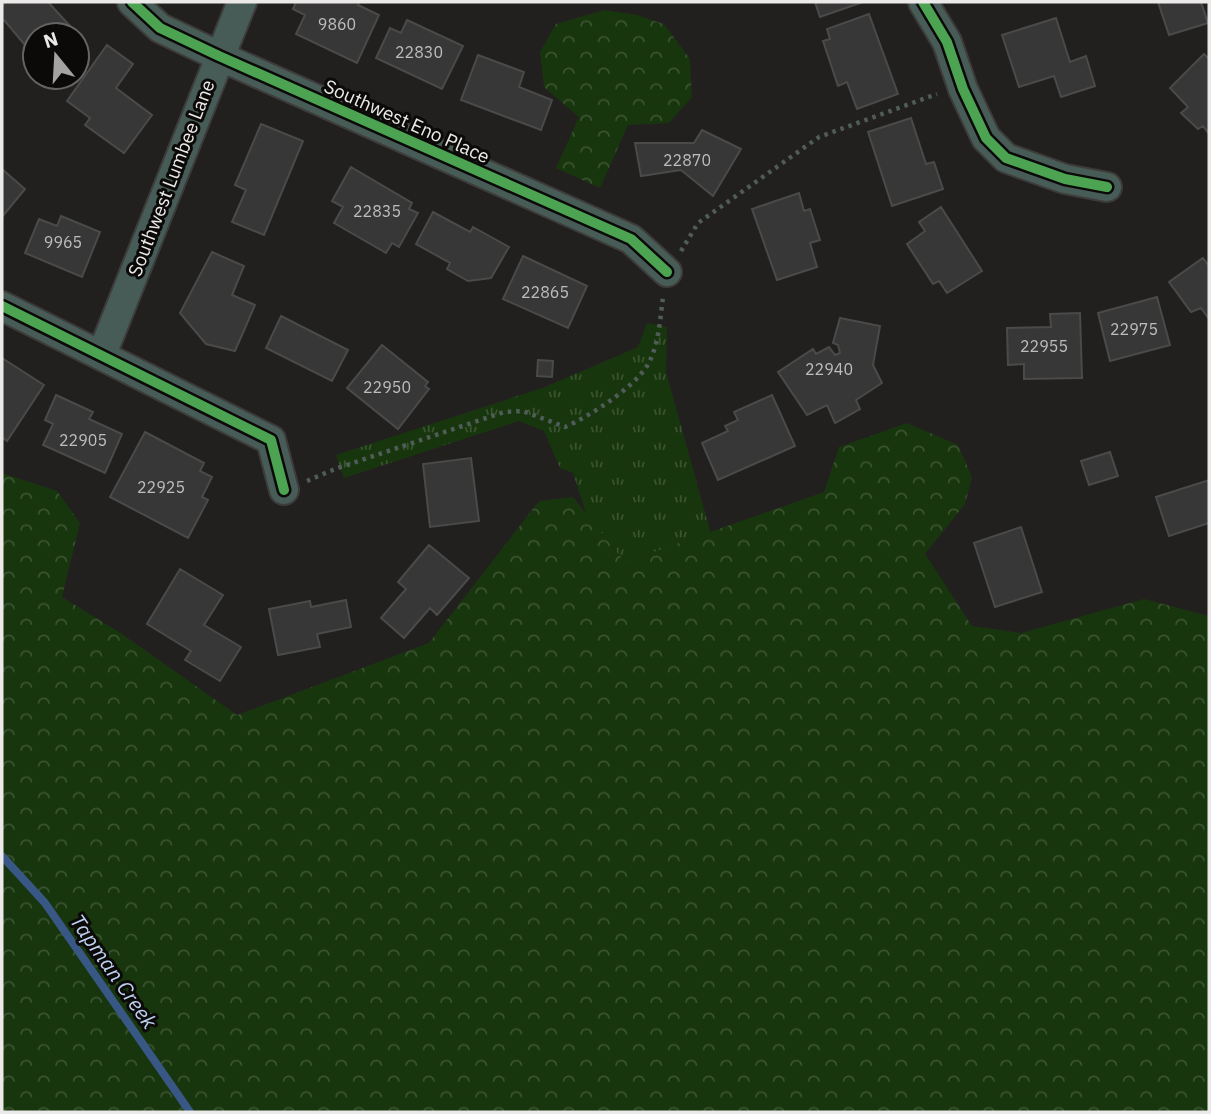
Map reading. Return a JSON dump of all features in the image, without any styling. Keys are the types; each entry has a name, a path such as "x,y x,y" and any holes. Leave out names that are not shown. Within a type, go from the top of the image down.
{"street":[{"name":"Southwest Eno Place","path":"132,2 160,28 631,239 667,272"},
{"name":"Southwest Lumbee Lane","path":"102,354 242,2"},
{"path":"923,2 947,42 962,89 986,138 1006,158 1065,179 1107,187"},
{"path":"2,306 271,440 284,491"}],"path":[{"path":"284,491 335,469 504,412 523,411 565,427 586,418 621,391 647,366 656,343 667,272 698,223 818,137 937,94 962,89"}],"green space":[{"path":"604,10 637,15 664,24 690,59 692,97 669,123 628,125 600,188 556,168 579,117 544,87 540,52 556,24"},
{"path":"647,323 667,327 666,372 716,552 610,587 573,473 560,468 544,431 519,421 344,478 336,455 545,387 638,347"},
{"path":"907,423 958,445 972,477 965,504 925,554 972,626 1021,633 1144,599 1209,616 1209,1112 2,1112 2,473 57,491 80,523 62,597 122,634 237,715 429,643 539,501 573,497 625,562 824,492 839,447"}],"building":[{"path":"6,2 48,2 65,21 21,21 21,40 4,20 2,21 2,6"},
{"path":"296,2 360,2 358,5 379,15 357,63 296,34 305,15 293,9"},
{"path":"815,2 863,2 820,17"},
{"path":"1158,2 1201,2 1208,23 1169,35"},
{"path":"869,14 898,94 857,109 847,82 838,86 823,41 830,39 827,29"},
{"path":"1056,18 1070,62 1086,56 1095,86 1061,97 1054,76 1019,87 1002,35"},
{"path":"407,20 463,46 442,89 376,58 390,28 401,33"},
{"path":"107,45 133,64 116,88 152,115 124,153 85,125 90,118 67,101 74,91 91,91 91,67"},
{"path":"1204,54 1208,58 1209,56 1209,134 1203,126 1198,129 1181,113 1188,107 1170,88"},
{"path":"478,55 524,72 519,87 552,100 541,130 461,100"},
{"path":"911,118 926,164 934,162 943,189 892,206 868,132"},
{"path":"261,124 303,141 264,235 232,222 246,190 235,185"},
{"path":"702,130 741,149 713,196 681,170 641,176 635,143 694,143"},
{"path":"351,167 412,203 409,209 418,213 399,247 392,243 386,253 334,223 343,207 332,201"},
{"path":"2,169 25,189 2,217"},
{"path":"799,193 804,211 810,209 820,240 810,243 817,267 777,280 752,209"},
{"path":"941,207 982,271 947,293 939,281 933,284 907,244 925,231 919,222"},
{"path":"433,212 470,232 473,227 509,247 491,278 468,281 447,269 450,263 416,244"},
{"path":"61,216 100,232 82,277 25,253 39,219 57,226"},
{"path":"212,252 244,266 232,295 255,305 235,351 206,344 180,313"},
{"path":"523,256 587,286 568,328 503,299"},
{"path":"1203,258 1209,266 1209,319 1201,308 1191,312 1169,282"},
{"path":"1157,297 1170,345 1110,361 1098,313"},
{"path":"1080,313 1082,378 1024,379 1024,364 1008,365 1007,328 1051,327 1050,314"},
{"path":"281,316 348,350 332,381 266,348"},
{"path":"840,318 880,326 873,365 882,383 856,400 860,409 835,423 827,405 807,415 778,372 813,349 816,354 829,347 835,355 840,353 838,345 833,343"},
{"path":"382,345 428,382 425,386 429,389 398,429 347,388"},
{"path":"2,358 44,385 7,441 2,437"},
{"path":"538,360 553,361 552,377 537,376"},
{"path":"56,395 93,412 89,419 122,434 105,473 43,445 53,424 45,420"},
{"path":"772,395 795,446 718,480 702,443 728,431 725,426 738,420 734,412"},
{"path":"145,432 204,463 200,471 212,477 202,497 208,500 188,538 110,497"},
{"path":"1110,452 1118,476 1089,485 1081,461"},
{"path":"471,458 479,521 430,527 423,464"},
{"path":"1209,480 1209,523 1169,536 1156,497"},
{"path":"1021,527 1042,592 995,607 974,543"},
{"path":"429,545 469,578 437,615 430,608 404,638 381,618 406,589 398,582"},
{"path":"180,569 223,595 204,625 241,647 220,681 185,660 191,651 147,624"},
{"path":"346,600 351,627 317,634 320,647 278,655 269,609 310,601 311,607"}],"waterway":[{"name":"Tapman Creek","path":"2,856 45,903 190,1112"}],"cycle path":[{"path":"132,2 160,28 631,239 667,272"},
{"path":"923,2 947,42 963,89 986,138 1006,158 1065,179 1107,187"},
{"path":"2,306 271,440 284,490"}]}
